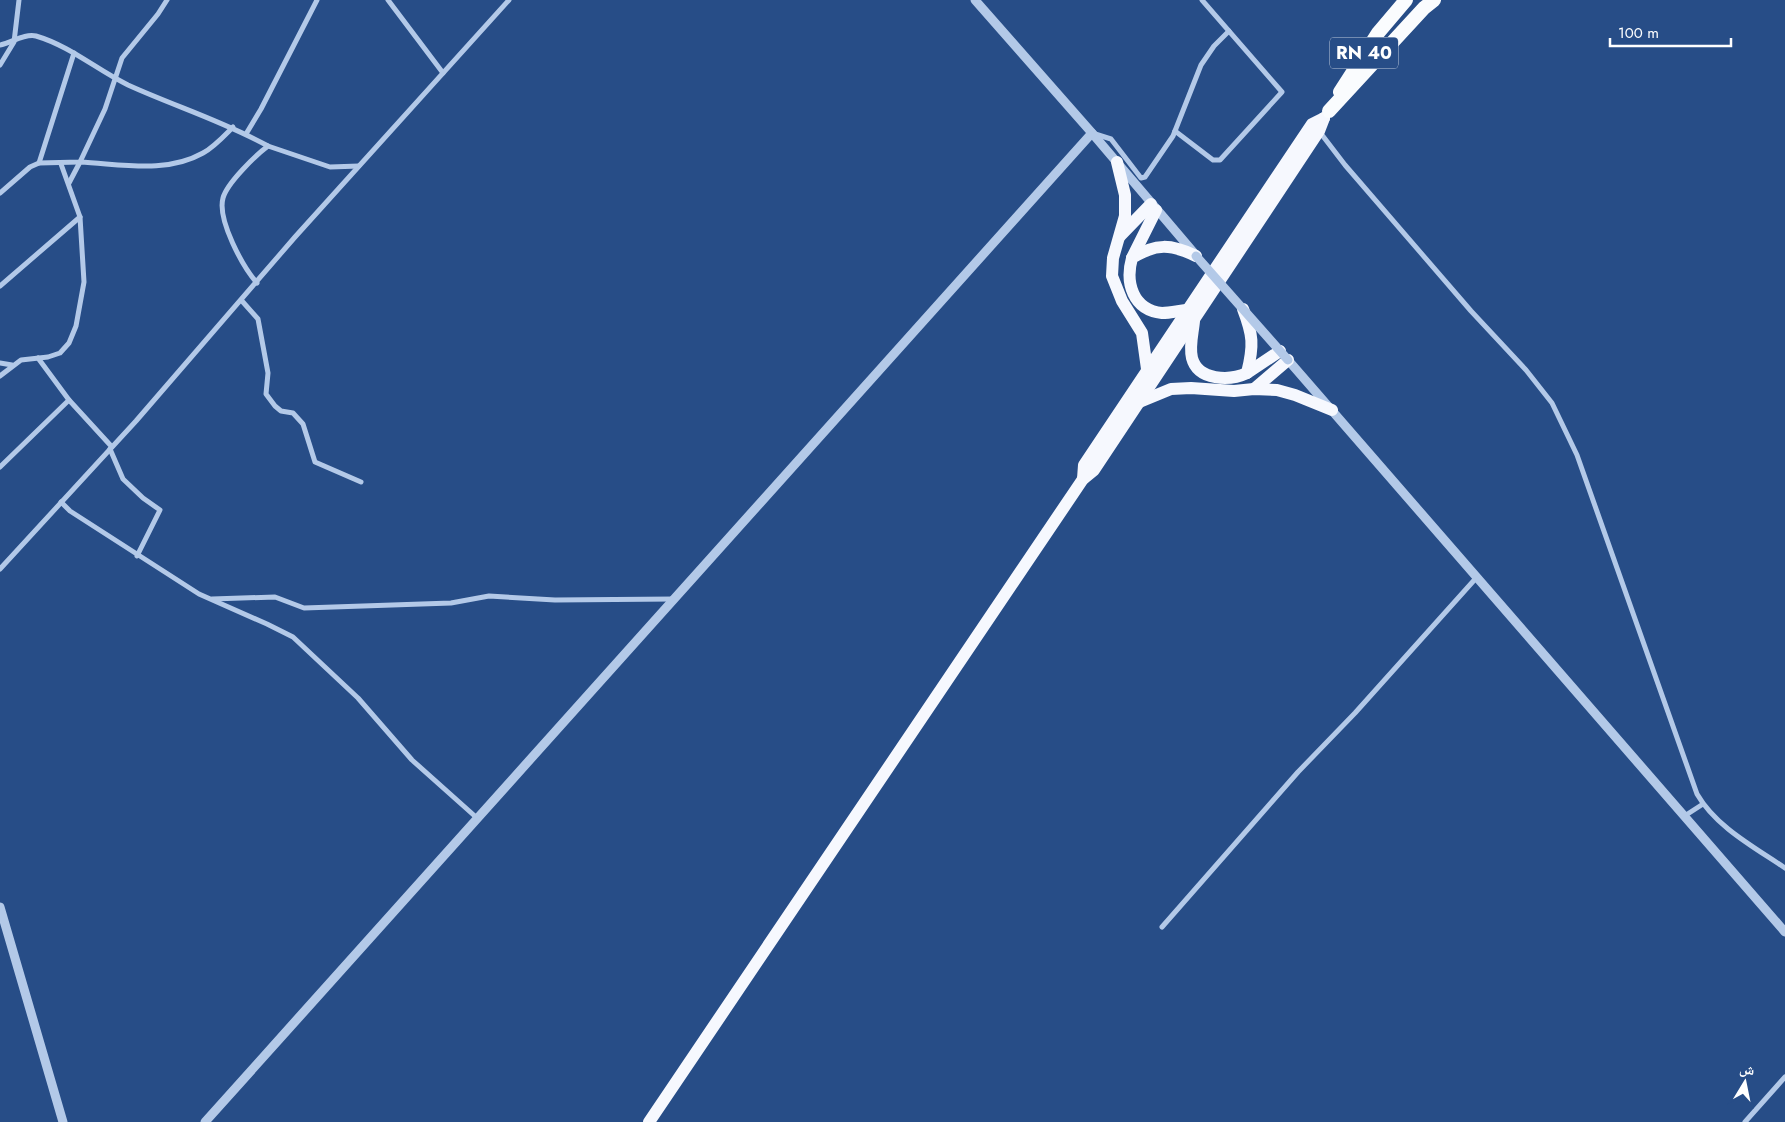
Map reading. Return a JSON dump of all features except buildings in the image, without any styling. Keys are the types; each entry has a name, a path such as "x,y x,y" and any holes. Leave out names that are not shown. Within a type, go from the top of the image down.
{"highway":[{"name":"RN 40","path":"1321,121 1355,66 1406,0"},
{"path":"1321,121 1424,8 1434,0"}],"main road":[{"path":"649,1122 1083,479 1094,470 1137,403 1190,314 1321,121"},
{"path":"1117,162 1124,196 1124,216 1120,236 1112,258 1112,276 1122,301 1142,333 1147,369"},
{"path":"1154,207 1132,258 1129,270 1130,286 1135,299 1148,309 1162,313 1190,314"},
{"path":"1120,236 1154,207"},
{"path":"1132,258 1146,250 1163,246 1178,248 1196,256"},
{"path":"1243,309 1252,333 1253,350 1247,373"},
{"path":"1083,479 1084,465 1147,369 1190,314"},
{"path":"1190,314 1192,359 1198,368 1211,376 1230,379 1284,355"},
{"path":"1254,389 1284,355"},
{"path":"1137,403 1171,389 1191,388 1234,391 1254,389 1277,390 1332,410"}],"street":[{"path":"0,64 14,42 19,0"},
{"path":"160,0 163,7"},
{"path":"69,183 105,109 115,76 126,51 167,0"},
{"path":"246,134 262,109 317,0"},
{"path":"388,0 443,73"},
{"path":"0,569 111,448 359,166 509,0"},
{"path":"975,0 1785,932"},
{"path":"1175,131 1213,160 1220,160 1280,95 1281,90 1202,0"},
{"path":"1092,133 1111,139 1143,178 1175,131 1201,65 1214,46 1229,31"},
{"path":"0,45 14,42 27,35 36,36 74,53 128,85 234,127 268,146 330,166 359,166"},
{"path":"39,163 74,53"},
{"path":"1321,121 1345,165 1471,311 1526,370 1552,403 1577,455 1647,648 1690,777 1703,804 1718,821 1785,868"},
{"path":"0,193 30,167 39,163 61,164 80,162 150,167 175,164 206,152 234,127"},
{"path":"205,1122 1092,133"},
{"path":"257,283 240,260 223,216 222,200 224,193 258,153 268,146"},
{"path":"0,376 21,360 60,353 69,343 76,326 84,282 80,217 61,164"},
{"path":"0,286 80,217"},
{"path":"242,301 258,319 268,373 265,388 270,401 281,411 293,414 302,424 315,462 361,482"},
{"path":"38,358 69,400 111,448 123,478 143,498 160,510 137,556"},
{"path":"0,363 12,365"},
{"path":"0,467 69,400"},
{"path":"61,502 70,511 137,556 209,599 293,637 358,698 412,760 477,818"},
{"path":"1162,927 1298,772 1477,576"},
{"path":"209,599 275,597 304,608 451,603 489,596 555,600 674,599"},
{"path":"1686,816 1703,804"},
{"path":"0,907 63,1122"},
{"path":"1745,1122 1785,1077"}]}
